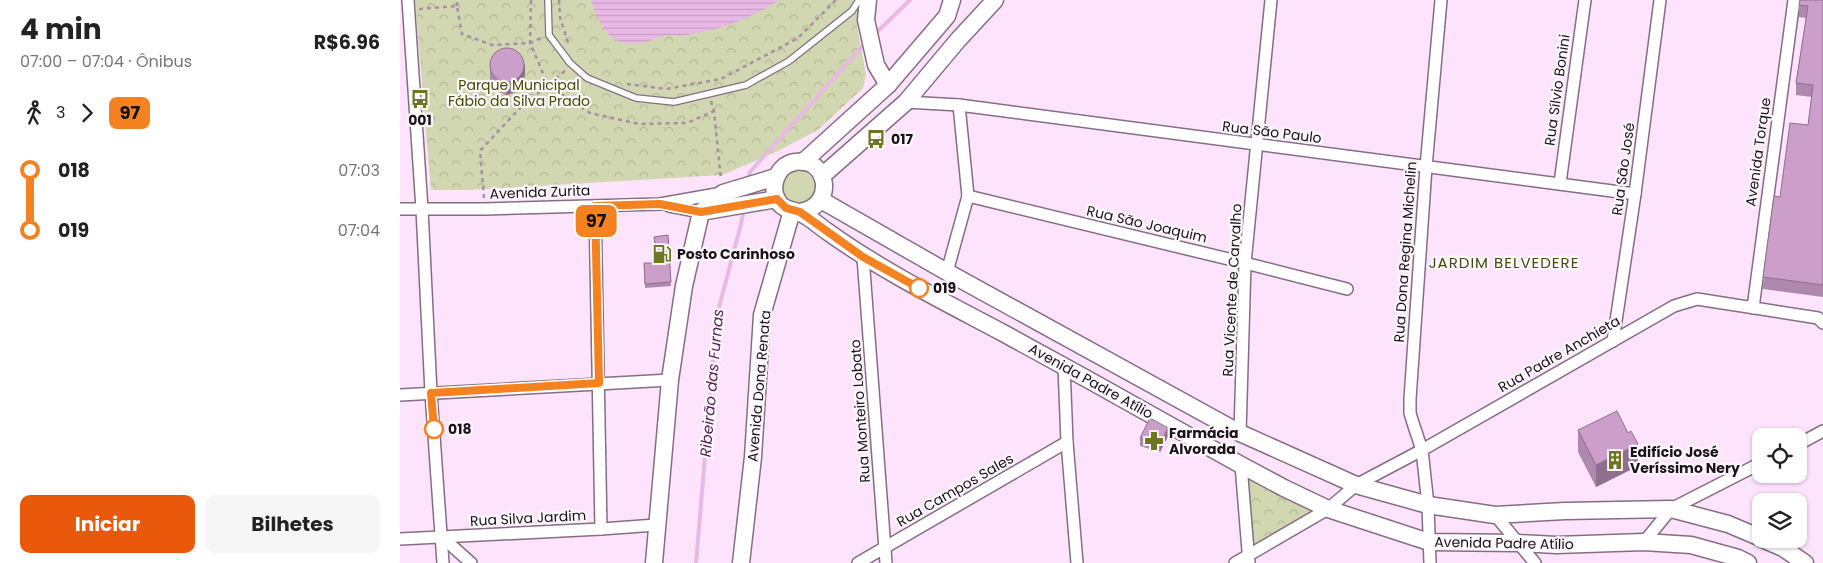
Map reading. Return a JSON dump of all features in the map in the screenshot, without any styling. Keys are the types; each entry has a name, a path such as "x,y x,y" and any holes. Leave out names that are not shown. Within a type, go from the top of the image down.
{"street":[{"path":"868,0 866,20 876,65 888,85"},
{"path":"804,162 888,85 947,16 952,0"},
{"path":"974,0 982,2 993,0"},
{"path":"822,176 906,102 993,0"},
{"name":"Rua Vicente de Carvalho","path":"1240,433 1246,263 1271,0"},
{"name":"Rua Dona Regina Michelin","path":"1430,563 1428,505 1422,450 1412,422 1410,406 1426,167 1441,0"},
{"name":"Rua Sílvio Bonini","path":"1560,183 1585,0"},
{"name":"Rua São José","path":"1613,341 1635,194 1660,0"},
{"name":"Avenida Torque","path":"1753,308 1794,0"},
{"path":"405,7 422,209 431,393 443,563"},
{"name":"Rua São Paulo","path":"906,102 959,105 1635,194"},
{"path":"947,272 968,196 959,105"},
{"path":"795,162 804,162 811,165 822,176 825,184 824,193 815,207 808,211 796,212 786,208 777,199 774,184 776,177 787,165 795,162"},
{"path":"654,563 670,380 684,286 701,212 722,193 776,177"},
{"name":"Avenida Zurita","path":"400,209 484,209 660,204 722,193"},
{"name":"Rua São Joaquim","path":"968,196 1347,289"},
{"path":"701,212 777,199"},
{"name":"Avenida Padre Atílio","path":"821,200 947,272 1240,433 1356,485 1428,505 1494,515 1565,511 1671,509 1728,524 1752,534"},
{"name":"Avenida Zurita","path":"660,204 701,212"},
{"path":"595,206 601,529"},
{"name":"Avenida Padre Atílio","path":"796,212 863,257 1241,465 1328,509 1429,542 1556,545 1644,542 1691,545 1738,558 1748,563"},
{"name":"Avenida Dona Renata","path":"741,563 753,457 762,315 796,212"},
{"path":"863,257 864,225"},
{"name":"Rua Monteiro Lobato","path":"863,257 886,563"},
{"name":"Rua Padre Anchieta","path":"1235,563 1248,560 1328,509 1356,485 1422,450 1674,306 1697,300 1818,318 1823,323"},
{"path":"1064,366 1067,442 1077,563"},
{"path":"400,395 670,380"},
{"path":"1807,440 1823,431"},
{"name":"Rua Campos Sales","path":"858,563 1067,442"},
{"path":"1241,465 1248,560"},
{"path":"1644,542 1671,509 1752,468"},
{"path":"1494,515 1535,563"},
{"name":"Rua Silva Jardim","path":"400,539 656,525"},
{"path":"442,537 471,563"},
{"name":"Avenida Padre Atílio","path":"1783,548 1805,563"}],"lane":[{"path":"548,0 550,35 587,78 636,98 674,102 746,85 789,62 852,11 859,0"}],"path":[{"path":"457,0 462,34 492,46 530,43 563,29"},
{"path":"531,0 530,43 548,85 590,113 639,124 687,123 714,111"},
{"path":"484,209 480,152 518,110 575,63 560,18 560,0"},
{"path":"625,84 666,90 721,79 798,38 836,0"},
{"path":"405,7 457,6"},
{"path":"705,83 714,111 722,193"}],"green space":[{"name":"Parque Municipal Fábio da Silva Prado","path":"415,0 859,0 857,26 866,75 863,88 818,130 778,151 722,175 469,190 431,190"},
{"path":"799,171 810,176 815,187 810,198 799,203 788,198 783,187 788,176"},
{"path":"1247,475 1312,511 1252,547"}],"shaded area":[{"path":"591,0 780,0 749,17 727,26 689,35 665,36 645,42 629,44 617,41 607,32 599,20"}],"building":[{"path":"1800,0 1823,0 1823,285 1763,277 1774,196 1780,197 1790,123 1808,125 1813,85 1796,83 1808,6 1799,5"},
{"path":"507,48 519,53 524,65 519,77 507,82 495,77 490,65 495,53"},
{"name":"Posto Carinhoso","path":"668,235 671,282 645,284 644,263 658,263 654,237"},
{"path":"1617,411 1628,433 1631,431 1638,444 1596,465 1578,430"},
{"path":"1150,418 1168,428 1160,444 1140,438"}],"waterway":[{"name":"Ribeirão das Furnas","path":"875,34 910,0"},
{"name":"Ribeirão das Furnas","path":"748,180 750,172 866,42"},
{"name":"Ribeirão das Furnas","path":"696,563 717,315 744,209"}],"bus line":[{"name":"97","path":"434,429 431,393 599,383 595,206 660,204 701,212 777,199 786,208 800,212 863,257 919,288"}],"place":[{"name":"001","path":"420,99"},
{"name":"017","path":"876,139"},
{"name":"Posto Carinhoso","path":"662,254"},
{"name":"019","path":"919,288"},
{"name":"018","path":"434,429"},
{"name":"Farmácia Alvorada","path":"1154,441"},
{"name":"Edifício José Veríssimo Nery","path":"1615,460"}],"district":[{"name":"JARDIM BELVEDERE","path":"1504,263"}]}
